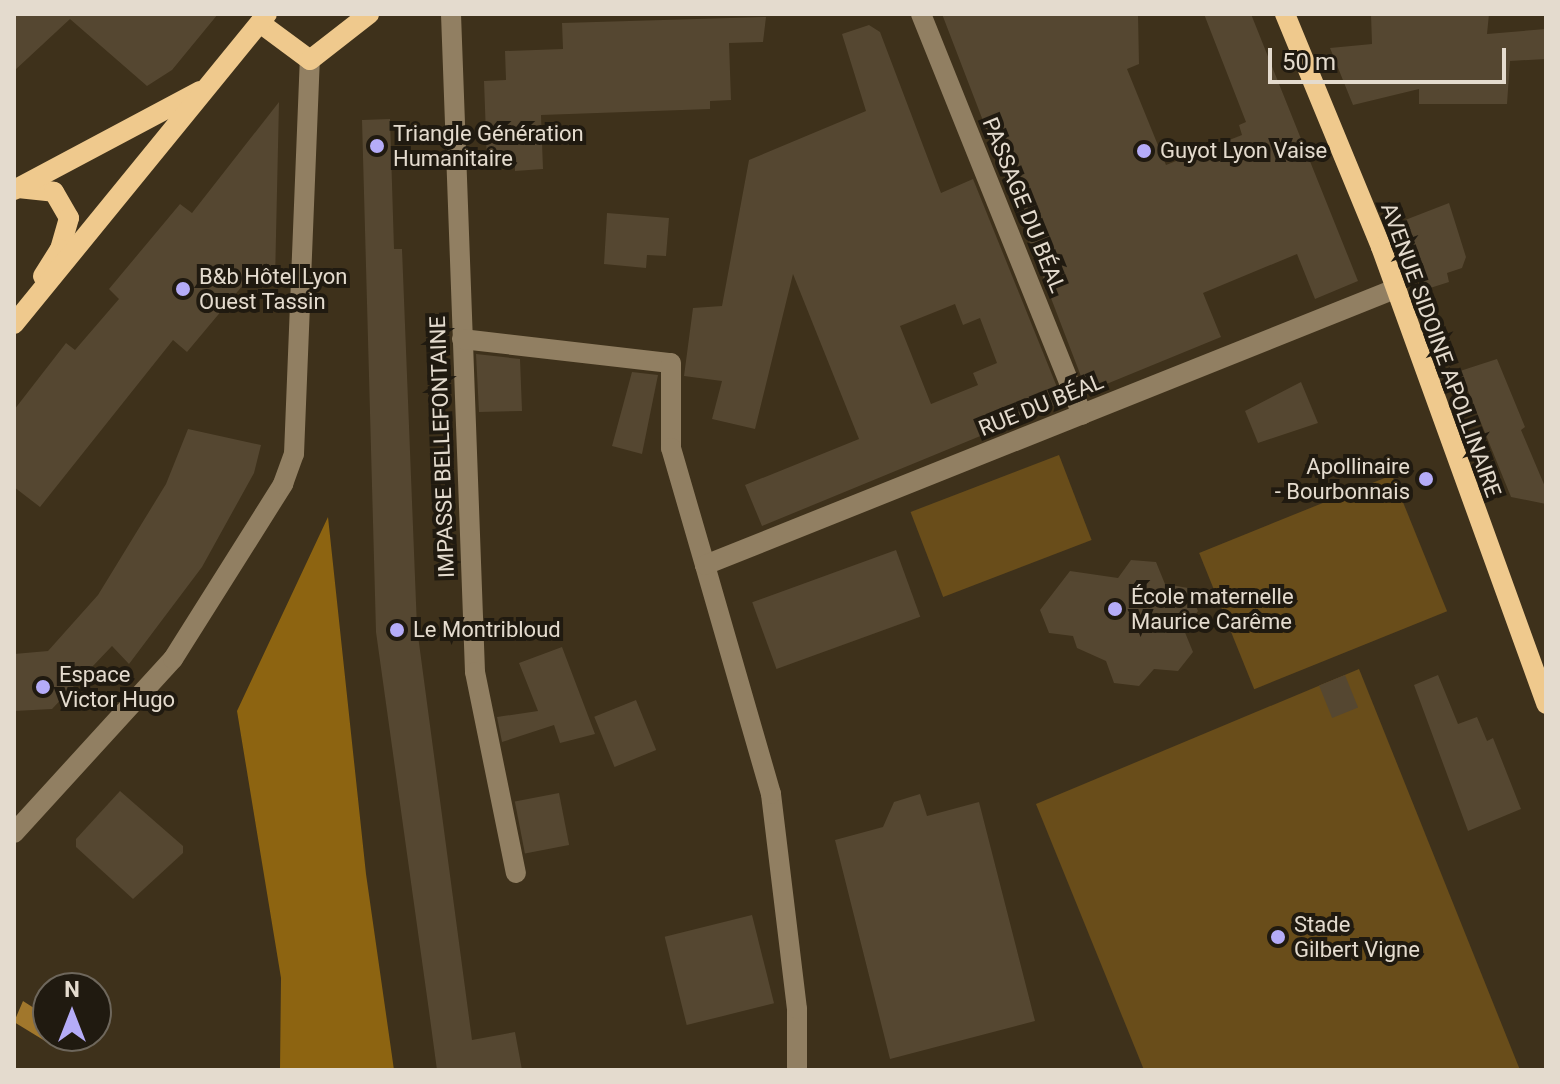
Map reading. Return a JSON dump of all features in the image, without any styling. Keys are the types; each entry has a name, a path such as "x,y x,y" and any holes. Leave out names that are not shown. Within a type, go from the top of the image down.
{"main road":[{"path":"14,322 263,19 310,60 369,14"},
{"name":"AVENUE SIDOINE APOLLINAIRE","path":"1285,14 1395,289 1546,704"},
{"path":"16,189 211,85"},
{"path":"14,322 60,249 69,218 54,192 16,189"}],"street":[{"name":"IMPASSE BELLEFONTAINE","path":"451,14 475,672 516,873"},
{"name":"PASSAGE DU BÉAL","path":"921,14 1082,415"},
{"path":"14,833 173,659 283,484 294,454 310,60"},
{"name":"RUE DU BÉAL","path":"705,565 1395,289"},
{"path":"462,339 671,363 671,448 771,794 797,1009 797,1070"}],"shaded area":[{"path":"1059,455 1092,540 943,597 911,512"},
{"path":"1392,475 1447,611 1254,689 1199,553"},
{"path":"328,517 366,874 394,1070 280,1070 281,978 237,711"},
{"name":"Stade Gilbert Vigne","path":"1359,669 1520,1070 1144,1070 1036,804"},
{"path":"23,1001 32,1007 32,1033 14,1022"}],"building":[{"path":"14,14 218,14 172,70 147,86 70,19 14,71"},
{"path":"942,14 1138,14 1139,64 1127,69 1166,165 1242,135 1239,125 1246,122 1204,14 1251,14 1358,281 1315,299 1297,254 1203,293 1221,337 1087,392"},
{"path":"1371,14 1489,14 1487,34 1546,29 1546,59 1510,61 1507,104 1419,104 1419,89 1353,105 1330,48 1372,44"},
{"path":"766,17 763,42 729,43 731,100 710,101 710,109 541,115 543,169 515,171 515,161 487,163 484,81 506,80 505,51 563,49 562,23"},
{"path":"869,25 880,32 941,193 973,179 1063,402 762,526 745,485 859,439 793,274 755,429 712,419 722,381 684,376 693,308 722,306 749,160 866,111 842,34","holes":["955,304 963,325 980,318 997,363 973,373 978,385 931,404 900,326"]},
{"path":"279,102 275,281 258,267 187,352 173,340 40,507 14,487 14,410 66,343 75,350 119,299 109,289 180,204 192,213"},
{"name":"Le Montribloud","path":"390,119 394,249 402,249 417,628 472,1040 515,1032 522,1070 437,1070 376,632 362,120"},
{"path":"1449,203 1466,257 1462,268 1447,273 1449,282 1427,289 1400,222"},
{"path":"607,213 669,218 666,256 647,255 646,268 604,264"},
{"path":"476,354 520,359 522,411 479,412"},
{"path":"1497,359 1525,427 1521,430 1546,489 1546,504 1511,497 1460,371"},
{"path":"632,372 658,375 642,454 612,446"},
{"path":"1301,382 1318,423 1258,443 1245,411"},
{"path":"188,429 261,445 254,473 202,567 129,664 112,646 52,709 14,711 14,654 48,651 98,595 166,484"},
{"path":"896,550 920,617 777,669 752,602"},
{"path":"1131,560 1156,562 1165,584 1188,588 1198,611 1184,630 1193,652 1178,671 1154,669 1139,686 1114,683 1106,661 1077,648 1073,636 1049,633 1040,610 1070,571 1118,578"},
{"path":"562,647 595,734 560,743 554,725 502,742 497,717 538,711 519,663"},
{"path":"1345,675 1358,707 1332,718 1319,685"},
{"path":"1438,675 1458,724 1477,717 1487,741 1493,738 1521,809 1468,831 1414,685"},
{"path":"636,700 656,750 615,767 594,717"},
{"path":"120,791 183,846 183,853 133,899 76,847 76,839"},
{"path":"559,793 569,845 525,854 515,802"},
{"path":"920,794 927,816 979,802 1035,1021 890,1059 835,840 883,827 894,802"},
{"path":"752,915 774,1003 687,1025 665,937"}],"place":[{"name":"Triangle Génération Humanitaire","path":"377,146"},
{"name":"Guyot Lyon Vaise","path":"1144,151"},
{"name":"B&b Hôtel Lyon Ouest Tassin","path":"183,289"},
{"name":"Apollinaire - Bourbonnais","path":"1426,479"},
{"name":"École maternelle Maurice Carême","path":"1115,609"},
{"name":"Le Montribloud","path":"397,630"},
{"name":"Espace Victor Hugo","path":"43,687"},
{"name":"Stade Gilbert Vigne","path":"1278,937"}]}
